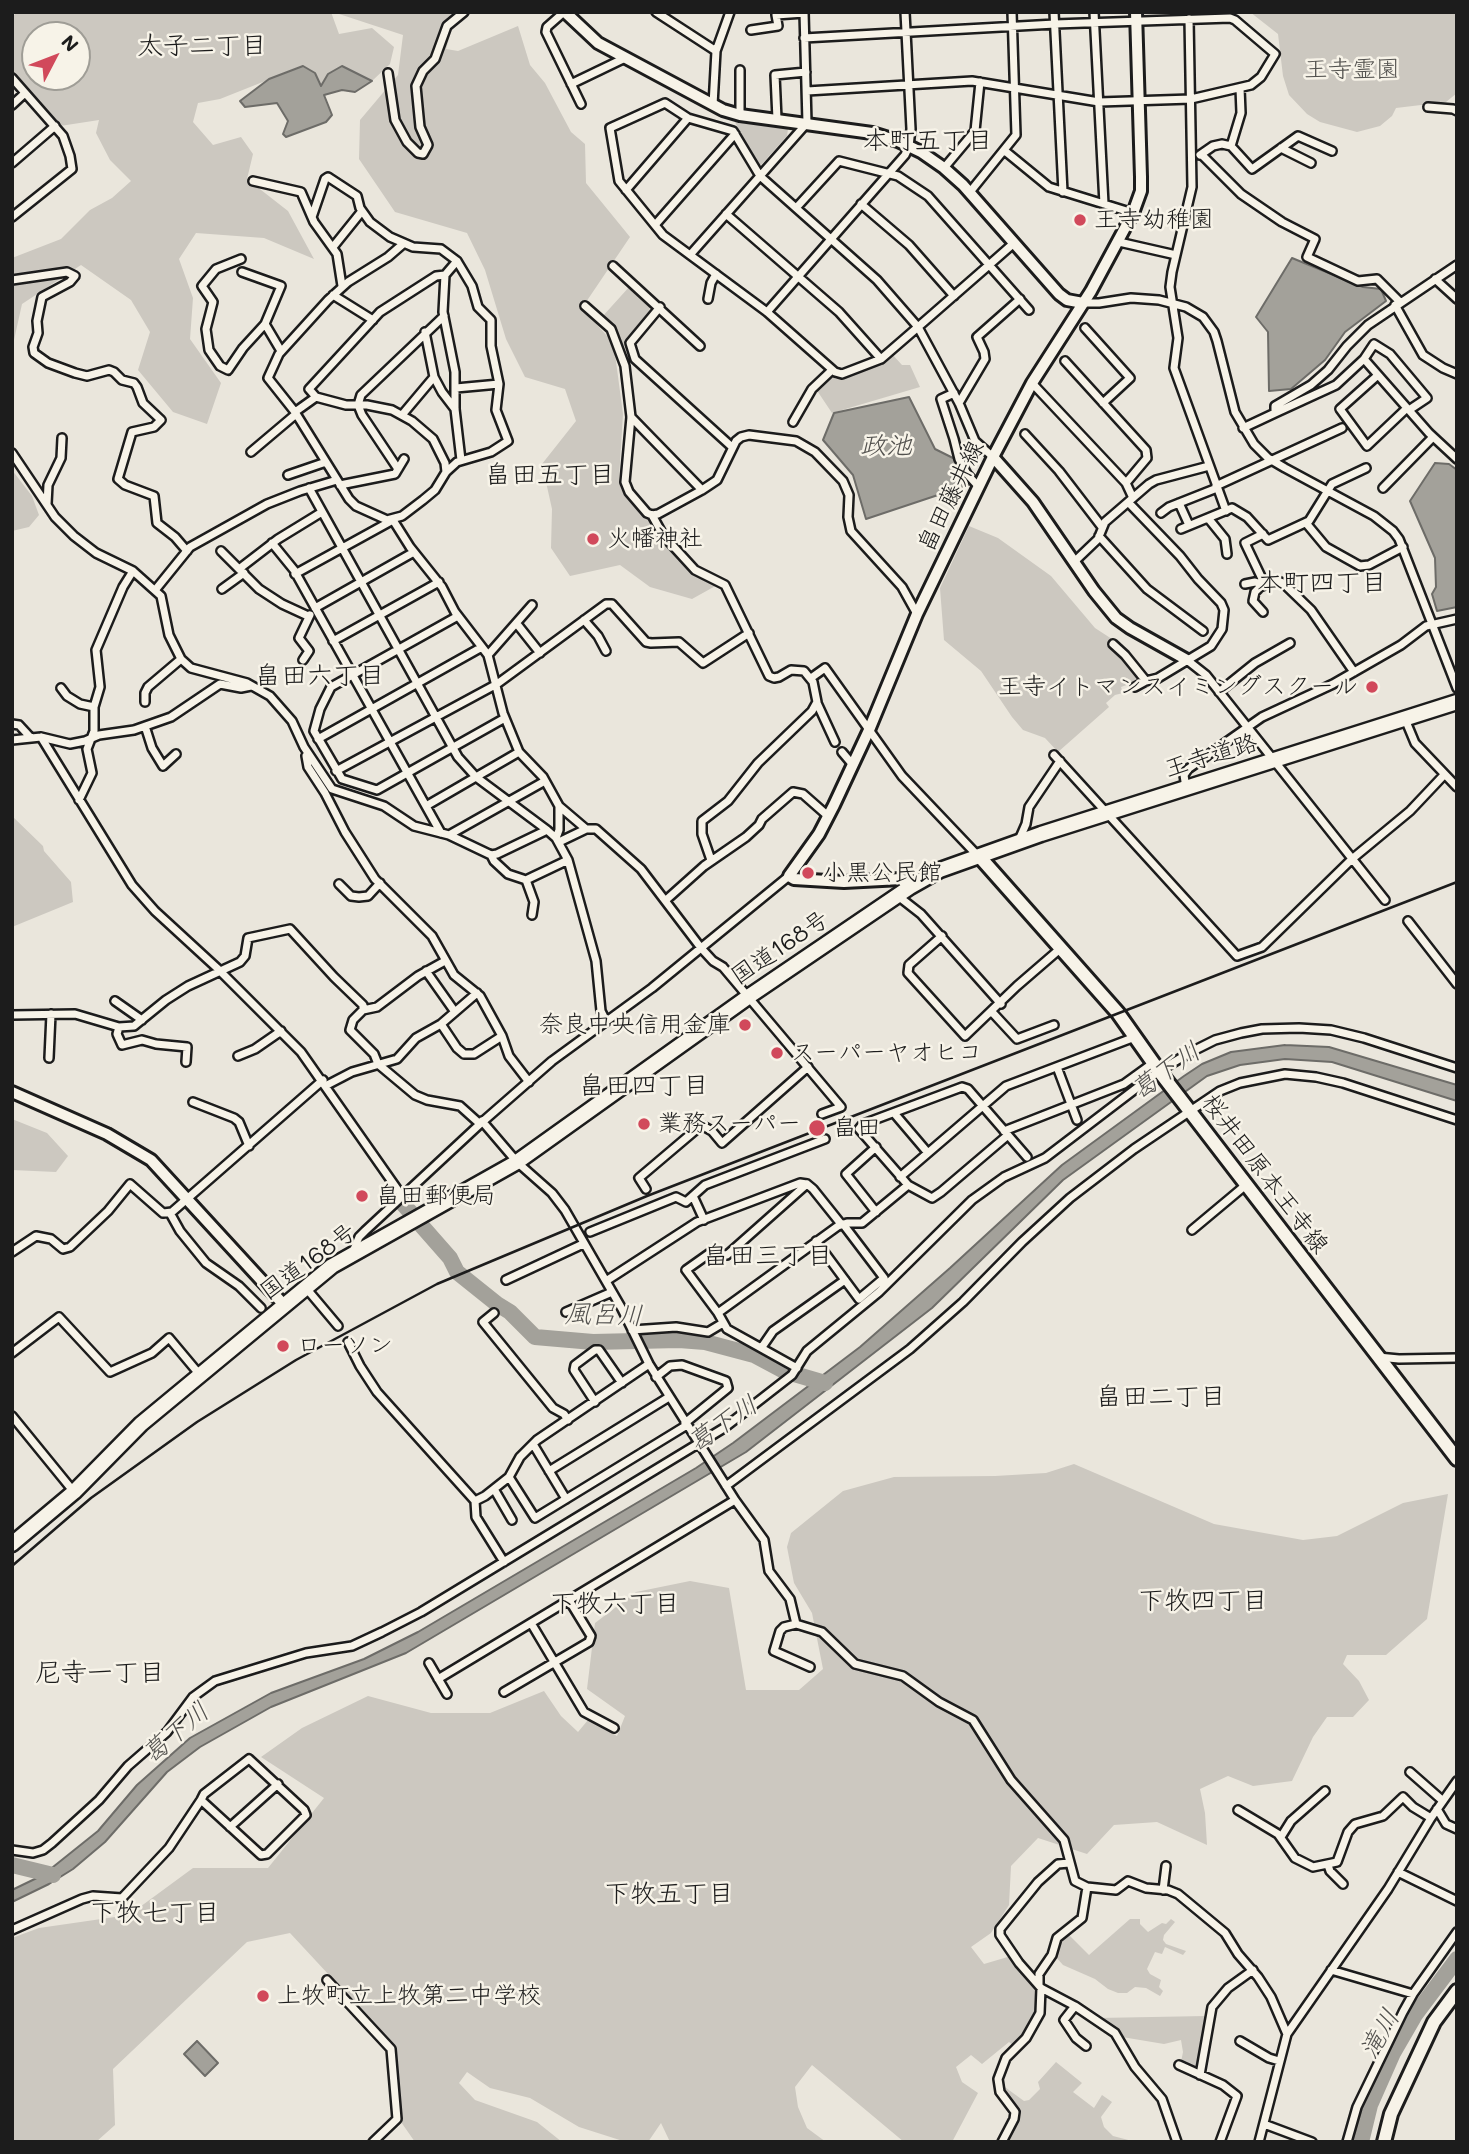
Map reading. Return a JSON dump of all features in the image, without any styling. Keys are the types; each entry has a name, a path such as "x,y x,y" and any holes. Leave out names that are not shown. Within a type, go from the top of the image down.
{"highway":[{"name":"王寺道路","path":"979,856 1457,702"},
{"name":"国道168号","path":"12,1544 74,1492 141,1424 332,1266 517,1162 748,997 910,887 940,870 979,856"}],"main road":[{"name":"桜井田原本王寺線","path":"979,856 1118,1013 1156,1067 1457,1460"},
{"path":"1384,2142 1391,2114 1429,2033 1457,1991"}],"street":[{"path":"388,73 396,120 407,142 418,153 423,154 428,145 420,127 415,86 423,71 435,59 447,26 464,12"},
{"path":"581,104 546,32 547,27 564,12 590,37 713,105 740,115 872,133 909,146 944,168 970,192 1067,300 1099,303 1146,298 1172,303 1203,317 1214,332 1235,412 1243,428 1261,451 1273,461 1384,523 1393,531 1403,547 1457,688"},
{"path":"656,12 716,51"},
{"path":"713,105 716,51 730,12"},
{"path":"767,312 905,155 911,129 905,12"},
{"path":"970,192 1005,152 1016,135 1012,12"},
{"path":"1054,12 1063,192"},
{"path":"1094,12 1104,204"},
{"path":"690,255 807,123 804,13 776,15 778,26 751,30"},
{"path":"804,38 1095,22 1136,16 1230,18 1236,20 1275,54 1257,82 1191,99 1099,102 980,82 807,90"},
{"name":"畠田藤井線","path":"789,876 828,816 853,765 917,614 993,457 1032,383 1083,303 1133,213 1141,191 1136,16"},
{"path":"1189,19 1192,187 1170,287 1178,338 1174,368 1226,511"},
{"path":"571,84 625,58"},
{"path":"740,70 740,115"},
{"path":"777,119 775,75 806,72"},
{"path":"12,78 66,142 72,169 12,217"},
{"path":"944,168 975,131 980,82"},
{"path":"1231,146 1241,113 1240,88"},
{"path":"12,105 25,93"},
{"path":"1014,243 954,296 918,327 881,359 842,374 832,369 767,312 663,234 619,181 610,128 665,103 688,118 733,131 760,176 877,280 918,327 954,393 975,441 1033,502 1116,618 1199,669 1385,900"},
{"path":"1429,107 1457,111"},
{"path":"626,190 688,118"},
{"path":"12,163 55,126"},
{"path":"655,225 735,134"},
{"path":"1192,155 1202,155 1213,146 1231,146 1252,169 1298,136 1332,151"},
{"path":"1281,148 1311,163"},
{"path":"1005,152 1048,187 1133,213"},
{"path":"1202,155 1241,194 1282,222 1315,239 1307,257 1358,281 1377,279 1386,286 1423,355 1457,374"},
{"path":"796,208 839,161 889,173 914,185 928,196 1029,310"},
{"path":"312,217 324,179 328,177 357,196 362,211 377,229 403,244 441,250 457,261 472,286 478,307 491,320 491,346 499,384 496,410 508,441 491,452 461,460 446,472"},
{"path":"253,181 301,192 312,217 340,261 342,286"},
{"path":"861,204 909,245 954,296"},
{"path":"333,247 362,211"},
{"path":"726,214 850,322 881,359"},
{"path":"1119,242 1176,255"},
{"path":"393,520 383,519 356,506 296,413 268,378 281,351 342,286 388,257 403,244"},
{"path":"241,259 216,269 201,286 213,302 206,329 209,350 212,358 228,370 243,348 265,324 281,286 242,272"},
{"path":"457,261 445,275 444,316 456,387 461,460"},
{"path":"1275,413 1275,406 1311,386 1328,370 1355,337 1397,303 1457,265"},
{"path":"613,267 700,346"},
{"path":"12,280 67,272 75,276 75,279 42,297 34,353 48,363 75,373 87,376 109,370 122,380 134,383 144,403 161,420 155,427 132,432 118,479 125,485 154,496 157,523 187,551"},
{"path":"708,299 716,274"},
{"path":"296,574 412,509 442,482 446,472 445,463 433,439 402,415 392,410 346,405 316,397 309,389 373,320 393,303 436,276 445,275"},
{"path":"1435,279 1457,299"},
{"path":"333,295 373,320"},
{"path":"959,403 985,359 977,337 1020,299"},
{"path":"585,306 611,329 625,366 631,417 625,482 636,502 652,515 663,535 695,570 725,585 769,676 779,677 795,669 804,671 811,678 827,729 835,742"},
{"path":"660,307 630,343 635,359 732,447"},
{"path":"398,469 362,415 358,405 361,395 444,316"},
{"path":"265,324 281,351"},
{"path":"1085,328 1130,378 1103,403"},
{"path":"425,332 434,377 456,409"},
{"path":"1243,428 1336,385 1364,359 1374,344 1390,354 1427,398 1408,409 1367,446 1340,409 1378,375"},
{"path":"621,353 633,351"},
{"path":"1364,359 1433,437 1457,459"},
{"path":"1065,362 1146,450 1147,458 1126,483"},
{"path":"793,422 813,389 832,369"},
{"path":"402,415 434,377"},
{"path":"1032,383 1126,483 1130,500 1224,610 1217,639 1203,653 1158,678 1135,687"},
{"path":"456,387 499,384"},
{"path":"954,393 941,399 958,459 978,486"},
{"path":"251,452 316,397"},
{"path":"631,417 702,490"},
{"path":"1161,513 1342,428"},
{"path":"1026,434 1059,471 1102,527"},
{"path":"652,515 702,490 721,473 732,447 741,437 749,435 786,438 815,452 847,488 851,531 902,587 917,614"},
{"path":"1383,488 1433,437"},
{"path":"47,506 48,485 61,458 62,438"},
{"path":"12,453 47,506 84,545 133,571 156,589 164,601 169,635 181,659 191,668 254,686 264,691 284,710 329,786 384,806 407,822 445,834 491,855 547,830"},
{"path":"156,589 190,547 246,515 309,488 378,479 395,474 404,459"},
{"path":"288,475 326,462"},
{"path":"1074,562 1099,536 1102,527 1156,480 1209,466"},
{"path":"1181,529 1232,508 1253,522 1268,540 1306,523 1312,518 1332,484 1366,468"},
{"path":"309,488 465,767 558,840 568,860 596,961 601,1011 606,1021"},
{"path":"1180,503 1189,525"},
{"path":"222,589 272,543 322,512"},
{"path":"1208,518 1225,539 1227,554"},
{"path":"393,520 488,655 505,718 519,752 545,781 559,806 586,829"},
{"path":"1306,523 1326,547 1360,566 1369,565 1403,547"},
{"path":"1263,534 1245,543 1265,585"},
{"path":"1099,536 1147,589 1203,631"},
{"path":"272,543 296,574 426,806 445,834"},
{"path":"221,551 271,598 308,616"},
{"path":"303,660 309,651 299,638 308,616 414,552"},
{"path":"79,800 92,773 87,748 92,738 94,707 101,679 96,650 123,587 133,571"},
{"path":"1263,612 1253,601 1260,587 1278,581 1289,587 1311,610 1354,672"},
{"path":"333,642 439,582"},
{"path":"1245,584 1255,582 1265,585"},
{"path":"336,771 497,684 606,604 612,604 646,642 679,642 702,663 749,633"},
{"path":"488,655 531,606"},
{"path":"458,616 331,687 320,709 314,731 342,779 377,790 505,718"},
{"path":"1186,788 1184,775 1188,769 1277,709 1334,684 1401,645 1426,626 1457,619"},
{"path":"584,620 598,636 606,651"},
{"path":"517,624 540,653"},
{"path":"1219,692 1255,663 1290,643"},
{"path":"1113,645 1146,681"},
{"path":"318,739 482,647"},
{"path":"145,702 148,687 181,659"},
{"path":"811,678 825,668 902,776 979,856"},
{"path":"12,740 41,737 70,744 145,726 177,715 220,684 241,688 254,686"},
{"path":"61,688 67,696 80,704 94,707"},
{"path":"711,860 702,834 702,821 728,801 764,757 812,711 817,702"},
{"path":"1405,719 1415,743 1457,787"},
{"path":"12,724 19,725 31,738"},
{"path":"145,726 152,748 163,766 176,754"},
{"path":"41,737 141,896 301,1052 325,1083 400,1198"},
{"path":"426,806 519,752"},
{"path":"842,752 853,765"},
{"path":"1054,755 1237,956 1262,947 1352,859 1410,811 1444,775"},
{"path":"306,756 308,767 345,832 380,883 407,914 432,936 445,961 461,982 477,993 502,1036 509,1056 529,1082"},
{"path":"1018,842 1026,824 1029,807 1060,761"},
{"path":"445,834 545,781"},
{"path":"666,901 711,860 746,837 759,825 762,818 793,792 803,794 828,816"},
{"path":"558,840 559,806"},
{"path":"558,840 586,829 596,829 640,869 701,948 723,967 841,1107 822,1114"},
{"path":"491,855 508,874 526,880 568,860"},
{"path":"352,1254 359,1237 481,1122 562,1053 701,948 789,876 794,879 844,882 901,879 910,887"},
{"path":"526,880 534,902 532,915"},
{"path":"339,884 351,896 359,897 368,896 380,883"},
{"path":"897,896 921,914 1001,1004"},
{"path":"1408,921 1457,984"},
{"path":"12,1015 75,1014 119,1027 134,1026 188,986 234,966 245,956 248,938 290,929 363,1005 363,1010"},
{"path":"942,936 909,965 908,973 965,1036 1061,948"},
{"path":"445,961 426,971 377,1007 363,1010 353,1020 350,1030 374,1054 378,1065 415,1095 460,1106 481,1122 517,1162 560,1202 606,1280 656,1377 764,1541 769,1571 790,1599 796,1624"},
{"path":"426,971 455,1012"},
{"path":"12,1252 36,1236 51,1238 63,1248 70,1247 108,1211 130,1184 163,1213 170,1213 325,1083 397,1059 416,1038 441,1024 477,993"},
{"path":"115,1001 142,1020"},
{"path":"992,1012 1017,1039 1054,1025"},
{"path":"49,1058 51,1014"},
{"path":"441,1024 464,1054 474,1054 502,1036"},
{"path":"119,1027 117,1034 122,1045 142,1040 187,1047 186,1062"},
{"path":"1027,1157 1006,1133 983,1106 968,1089 961,1087 863,1124 859,1129 908,1185 926,1197 936,1196 1006,1133 1124,1084 1215,1040 1262,1029 1331,1030 1364,1038 1457,1069"},
{"path":"239,1056 255,1049 281,1031"},
{"path":"900,1177 1006,1087 1135,1037"},
{"path":"646,1189 639,1178 698,1128 702,1126 712,1131 722,1143 808,1067"},
{"path":"1057,1067 1077,1121"},
{"path":"12,1850 33,1853 52,1843 167,1732 194,1697 215,1681 306,1653 352,1646 421,1612 724,1428 780,1385 797,1368 807,1351 879,1292 972,1200 1003,1177 1045,1158 1156,1067"},
{"path":"726,1486 910,1349 963,1302 1070,1198 1134,1149 1220,1091 1251,1080 1284,1074 1343,1083 1457,1120"},
{"path":"12,1092 107,1135 139,1152 161,1169 284,1305"},
{"path":"193,1102 239,1122 248,1146"},
{"path":"894,1113 928,1153"},
{"path":"590,1232 676,1197 686,1202 705,1185 825,1139"},
{"path":"876,1147 846,1174 876,1212"},
{"path":"606,1280 705,1220 800,1183 807,1184 884,1278 859,1299 816,1241"},
{"path":"797,1368 733,1333 686,1270 710,1253 727,1255 807,1184"},
{"path":"1192,1230 1247,1184"},
{"path":"718,1313 842,1224 862,1223 908,1185"},
{"path":"693,1196 705,1220"},
{"path":"170,1213 180,1231 206,1264 239,1286 261,1308"},
{"path":"506,1280 583,1244"},
{"path":"762,1347 773,1331 845,1279"},
{"path":"306,1288 338,1326"},
{"path":"566,1312 612,1292"},
{"path":"494,1313 483,1322 553,1408 564,1414 568,1420"},
{"path":"12,1353 59,1317 110,1372 152,1353 169,1338 200,1376"},
{"path":"632,1330 676,1327 708,1332 723,1323"},
{"path":"348,1342 377,1392 475,1501 476,1517 504,1562"},
{"path":"595,1402 574,1370 575,1365 595,1350 599,1350 622,1383"},
{"path":"1378,1357 1457,1358"},
{"path":"475,1501 509,1476 520,1457 533,1444 649,1364"},
{"path":"509,1476 535,1518 686,1424 728,1388 726,1381 682,1365 670,1366 656,1377"},
{"path":"549,1471 669,1397"},
{"path":"12,1416 74,1492"},
{"path":"533,1444 566,1499"},
{"path":"494,1489 512,1520"},
{"path":"438,1679 735,1500"},
{"path":"504,1692 589,1642 591,1636 569,1600"},
{"path":"531,1623 584,1712 614,1728"},
{"path":"810,1667 774,1651 780,1631 784,1627 796,1624 822,1632 855,1664 903,1676 939,1702 973,1720 1011,1780 1064,1840 1075,1881 1087,1887 1116,1890 1128,1881 1146,1888 1163,1889 1178,1894 1220,1927 1273,2001 1279,2021 1287,2034"},
{"path":"429,1663 447,1694"},
{"path":"12,1930 82,1899 93,1896 122,1898 169,1848 204,1794 249,1759 278,1784 306,1815 267,1854 261,1855 201,1800"},
{"path":"1410,1772 1443,1801"},
{"path":"1259,2142 1287,2034 1457,1781"},
{"path":"230,1827 278,1784"},
{"path":"1280,1837 1291,1821 1325,1791"},
{"path":"1238,1810 1280,1837 1295,1858 1313,1867 1337,1862 1344,1842 1355,1824 1383,1816 1403,1797 1431,1818"},
{"path":"1437,1810 1446,1824 1457,1829"},
{"path":"1069,1863 1058,1864 1038,1882 1000,1931 1019,1963 1040,1987 1075,2006 1115,2033 1135,2067 1162,2099 1177,2142"},
{"path":"1328,1865 1330,1871 1343,1884"},
{"path":"1163,1889 1166,1866"},
{"path":"1398,1872 1457,1901"},
{"path":"1002,2142 1015,2112 1000,2092 998,2079 1006,2058 1026,2038 1041,2013 1039,1974 1052,1955 1057,1938 1082,1918 1087,1887"},
{"path":"1347,2142 1357,2107 1413,1994 1457,1932"},
{"path":"1200,2075 1212,2007 1228,1989 1253,1970"},
{"path":"1331,1970 1413,1994"},
{"path":"327,1980 391,2049 397,2119 373,2142"},
{"path":"1075,2006 1064,2021 1076,2038 1086,2046"},
{"path":"1240,2042 1279,2061"},
{"path":"1179,2065 1223,2085 1237,2096 1220,2142"},
{"path":"1264,2124 1312,2142"}],"green space":[{"path":"17,12 331,12 339,34 372,28 394,47 390,64 372,81 342,66 321,86 303,66 220,99 198,103 193,122 213,145 241,137 253,154 247,179 288,211 314,259 264,238 196,233 179,259 193,298 190,339 221,383 207,424 173,412 138,370 150,332 131,300 81,265 22,304 12,349 12,258 61,239 90,210 112,198 131,181 110,160 96,133 99,120 60,126 29,91 91,91 91,21 21,21 21,81 12,71 12,17"},
{"path":"333,12 458,12 443,23 452,29 446,49 458,51 518,26 530,65 545,83 571,132 585,144 586,183 630,237 582,308 608,337 615,354 623,414 619,478 621,489 649,519 662,541 690,570 706,582 719,584 692,599 650,587 620,565 570,576 551,548 552,509 542,464 576,421 565,389 525,377 506,339 485,270 467,233 395,212 359,159 360,120 398,75 403,35"},
{"name":"王寺霊園","path":"1250,12 1457,12 1457,93 1446,102 1396,108 1392,116 1380,126 1357,132 1320,122 1307,114 1289,95 1283,76 1278,34"},
{"path":"735,122 788,129 787,136 761,165 753,162"},
{"path":"630,286 649,303 650,312 623,346 616,331 602,317"},
{"path":"892,354 902,365 910,365 920,387 832,413 816,389 829,373 836,379 880,365"},
{"path":"12,470 32,496 39,515 29,527 12,531"},
{"path":"969,526 998,538 1051,576 1095,628 1115,641 1111,647 1123,657 1141,680 1121,687 1123,693 1115,695 1106,703 1109,707 1058,752 1045,738 1023,730 981,671 944,640 940,588"},
{"path":"12,816 43,846 44,851 71,882 73,902 12,927"},
{"path":"12,1119 47,1133 68,1156 56,1172 12,1170"},
{"path":"1074,1464 1214,1524 1303,1540 1337,1536 1403,1503 1448,1494 1427,1619 1386,1655 1347,1655 1343,1664 1359,1681 1369,1700 1353,1717 1327,1717 1313,1737 1292,1781 1253,1786 1228,1776 1200,1789 1207,1845 1157,1822 1114,1825 1087,1854 1038,1838 1011,1866 1009,1905 991,1933 971,1947 984,1964 1011,1956 1033,1983 1037,2011 1029,2022 1026,2034 1014,2046 1009,2042 982,2064 971,2055 956,2067 962,2082 978,2093 952,2142 904,2142 812,2065 795,2087 798,2107 807,2128 826,2142 670,2142 661,2123 648,2142 626,2142 579,2127 530,2098 490,2088 467,2072 459,2083 475,2100 537,2122 562,2142 415,2142 401,2122 394,2045 290,1933 247,1942 113,2069 115,2125 96,2142 12,2142 12,1938 39,1928 129,1915 193,1868 268,1868 324,1798 261,1757 302,1728 368,1696 431,1713 490,1713 544,1691 561,1716 578,1732 588,1720 617,1736 625,1716 587,1689 595,1623 636,1592 690,1581 729,1588 746,1690 799,1690 823,1669 812,1613 794,1583 787,1547 791,1533 843,1491 894,1477 1046,1473"},
{"path":"1130,1919 1140,1919 1140,1924 1148,1932 1171,1919 1175,1922 1163,1940 1166,1944 1186,1951 1183,1955 1165,1947 1162,1954 1155,1952 1147,1969 1161,1980 1159,1987 1163,1991 1160,1996 1146,1988 1135,1987 1127,1993 1118,1993 1063,1965 1055,1956 1061,1938 1068,1934 1089,1955"},
{"path":"1206,2016 1199,2072 1181,2062 1181,2040 1164,2044 1122,2037 1098,2018"},
{"path":"1056,2062 1082,2083 1073,2092 1094,2108 1102,2095 1112,2102 1101,2117 1104,2127 1113,2136 1136,2142 1005,2142 1018,2114 1002,2090 1002,2085 1024,2101 1029,2100 1040,2089 1038,2082"}],"water":[{"path":"303,66 315,73 321,86 328,74 342,66 372,81 355,92 342,90 324,95 332,115 326,122 286,137 283,134 288,121 277,103 245,107 240,101 269,79"},
{"path":"1292,258 1363,287 1381,289 1386,301 1345,332 1325,360 1291,389 1269,391 1268,332 1256,317"},
{"name":"政池","path":"909,397 935,449 955,459 971,484 866,519 853,475 823,440 834,413"},
{"path":"1435,463 1449,464 1457,470 1457,607 1437,611 1432,594 1436,587 1435,558 1410,501"},
{"path":"1285,1045 1329,1047 1457,1085 1457,1101 1332,1062 1285,1059 1240,1065 1207,1076 1063,1180 932,1308 746,1452 406,1653 271,1707 200,1747 167,1772 105,1842 73,1869 12,1902 12,1890 43,1875 98,1831 137,1785 190,1738 271,1693 364,1659 418,1632 696,1468 860,1347 1062,1165 1184,1076 1202,1064 1231,1052"},
{"path":"197,2041 218,2063 205,2076 184,2054"}],"waterway":[{"name":"風呂川","path":"397,1197 411,1213"},
{"name":"風呂川","path":"421,1225 450,1258 457,1272 510,1312 535,1337 593,1342 705,1342 754,1355 784,1371 825,1383"},
{"path":"12,1865 53,1875"},
{"name":"滝川","path":"1361,2142 1370,2105 1393,2053 1415,2015 1457,1959"}],"railway":[{"path":"12,1566 91,1498 197,1422 296,1360 437,1284 647,1196 1457,882"}],"place":[{"name":"王寺幼稚園","path":"1080,220"},
{"name":"火幡神社","path":"593,539"},
{"name":"王寺イトマンスイミングスクール","path":"1372,687"},
{"name":"小黒公民館","path":"808,873"},
{"name":"奈良中央信用金庫","path":"745,1025"},
{"name":"スーパーヤオヒコ","path":"777,1053"},
{"name":"業務スーパー","path":"644,1124"},
{"name":"畠田","path":"817,1128"},
{"name":"畠田郵便局","path":"362,1196"},
{"name":"ローソン","path":"283,1346"},
{"name":"上牧町立上牧第二中学校","path":"263,1996"}],"district":[{"name":"太子二丁目","path":"202,46"},
{"name":"本町五丁目","path":"928,141"},
{"name":"畠田五丁目","path":"550,475"},
{"name":"本町四丁目","path":"1322,583"},
{"name":"畠田六丁目","path":"320,676"},
{"name":"畠田四丁目","path":"644,1086"},
{"name":"畠田三丁目","path":"768,1256"},
{"name":"畠田二丁目","path":"1161,1397"},
{"name":"下牧四丁目","path":"1203,1601"},
{"name":"下牧六丁目","path":"615,1604"},
{"name":"尼寺一丁目","path":"100,1673"},
{"name":"下牧五丁目","path":"669,1894"},
{"name":"下牧七丁目","path":"155,1913"}],"water label":[{"name":"葛下川","path":"1166,1071"},
{"name":"葛下川","path":"723,1424"},
{"name":"葛下川","path":"176,1733"}]}
